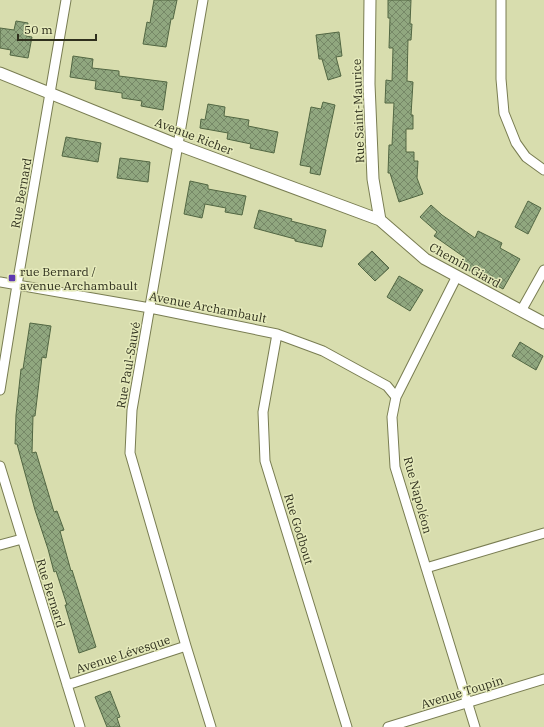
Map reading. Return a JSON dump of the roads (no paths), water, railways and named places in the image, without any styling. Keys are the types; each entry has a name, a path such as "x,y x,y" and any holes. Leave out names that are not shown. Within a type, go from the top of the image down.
{"street":[{"name":"Rue Bernard","path":"0,390 66,0"},
{"name":"Rue Paul-Sauvé","path":"203,0 132,410 130,453 186,646 212,727"},
{"name":"Rue Saint-Maurice","path":"370,0 370,84 373,179 380,220"},
{"path":"501,0 501,79 504,113 516,143 526,157 544,170"},
{"name":"Avenue Richer","path":"0,73 178,145 380,220"},
{"name":"Chemin Giard","path":"380,220 425,259 544,324"},
{"path":"521,311 544,270"},
{"name":"Rue Napoléon","path":"457,276 396,396 392,417 395,467 475,727"},
{"name":"Avenue Archambault","path":"0,282 150,308 277,334 323,351 388,386 396,396"},
{"name":"Rue Godbout","path":"277,334 263,412 265,461 347,727"},
{"name":"Rue Bernard","path":"0,466 80,727"},
{"path":"426,568 544,534"},
{"path":"0,545 22,539"},
{"name":"Avenue Lévesque","path":"67,685 186,646"},
{"name":"Avenue Toupin","path":"388,727 544,679"}],"place":[{"name":"rue Bernard / avenue Archambault","path":"12,278"}]}
